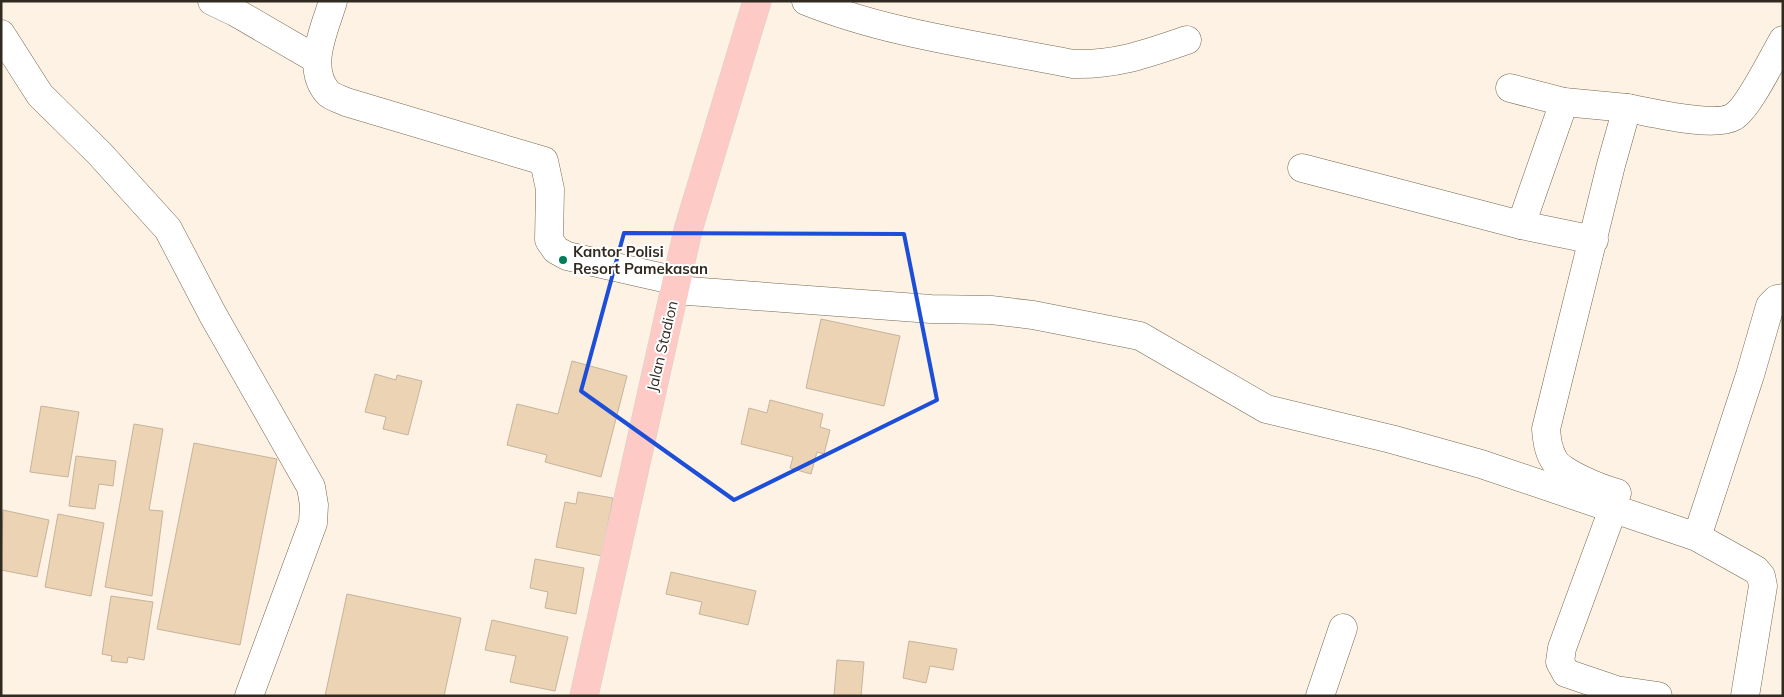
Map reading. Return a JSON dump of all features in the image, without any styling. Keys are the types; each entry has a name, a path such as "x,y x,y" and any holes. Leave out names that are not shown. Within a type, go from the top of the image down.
{"main road":[{"name":"Jalan Stadion","path":"584,696 688,230 757,1"}],"street":[{"path":"212,1 235,12 316,59"},
{"path":"333,1 316,59 319,76 328,93 346,102 544,161 550,190 550,240 556,250 566,256 676,285 931,309 991,310 1126,332 1156,342 1236,393 1266,409 1391,439 1472,462 1697,537 1756,570 1761,576 1763,586 1745,696"},
{"path":"806,1 836,13 892,28 1073,64 1101,64 1124,61 1187,40"},
{"path":"1,34 40,95 100,154 168,229 213,314 311,487 314,505 313,524 249,696"},
{"path":"1510,88 1564,102 1628,108 1716,122 1734,117 1745,105 1783,40"},
{"path":"1521,225 1564,102"},
{"path":"1628,108 1611,165 1546,429 1548,447 1555,462 1604,489 1679,512"},
{"path":"1302,168 1521,225 1594,240"},
{"path":"1697,537 1750,375 1770,306 1777,299 1783,298"},
{"path":"1614,509 1562,648 1560,662 1566,672 1616,690 1658,696"},
{"path":"1320,696 1343,628"}],"highlighted area":[{"path":"624,233 904,234 937,400 734,500 581,391"}],"building":[{"path":"821,319 900,336 884,406 806,388"},
{"path":"572,361 627,376 601,477 545,462 547,455 507,445 517,404 558,414"},
{"path":"375,374 396,380 397,375 422,381 408,435 383,429 386,417 365,412"},
{"path":"770,400 823,414 820,427 830,430 824,454 817,452 811,474 790,468 793,457 741,444 749,408 767,413"},
{"path":"41,406 79,412 68,477 30,472"},
{"path":"134,424 163,429 149,510 163,511 152,596 105,587"},
{"path":"194,443 277,459 240,645 157,629"},
{"path":"76,456 116,461 113,486 99,484 95,509 69,506"},
{"path":"578,492 613,498 602,556 556,547 565,502 576,504"},
{"path":"3,510 49,520 37,577 1,570"},
{"path":"58,514 104,523 91,596 45,587"},
{"path":"535,559 584,568 576,614 545,608 548,592 530,588"},
{"path":"671,572 756,591 748,625 699,614 702,602 666,594"},
{"path":"347,594 461,618 444,696 325,696"},
{"path":"111,596 153,602 144,660 128,657 127,663 111,661 112,656 102,654"},
{"path":"492,620 568,637 555,691 510,682 516,656 485,650"},
{"path":"909,641 957,649 953,670 930,666 926,683 903,678"},
{"path":"837,660 864,662 861,696 834,696"}],"place":[{"name":"Kantor Polisi Resort Pamekasan","path":"563,260"}]}
